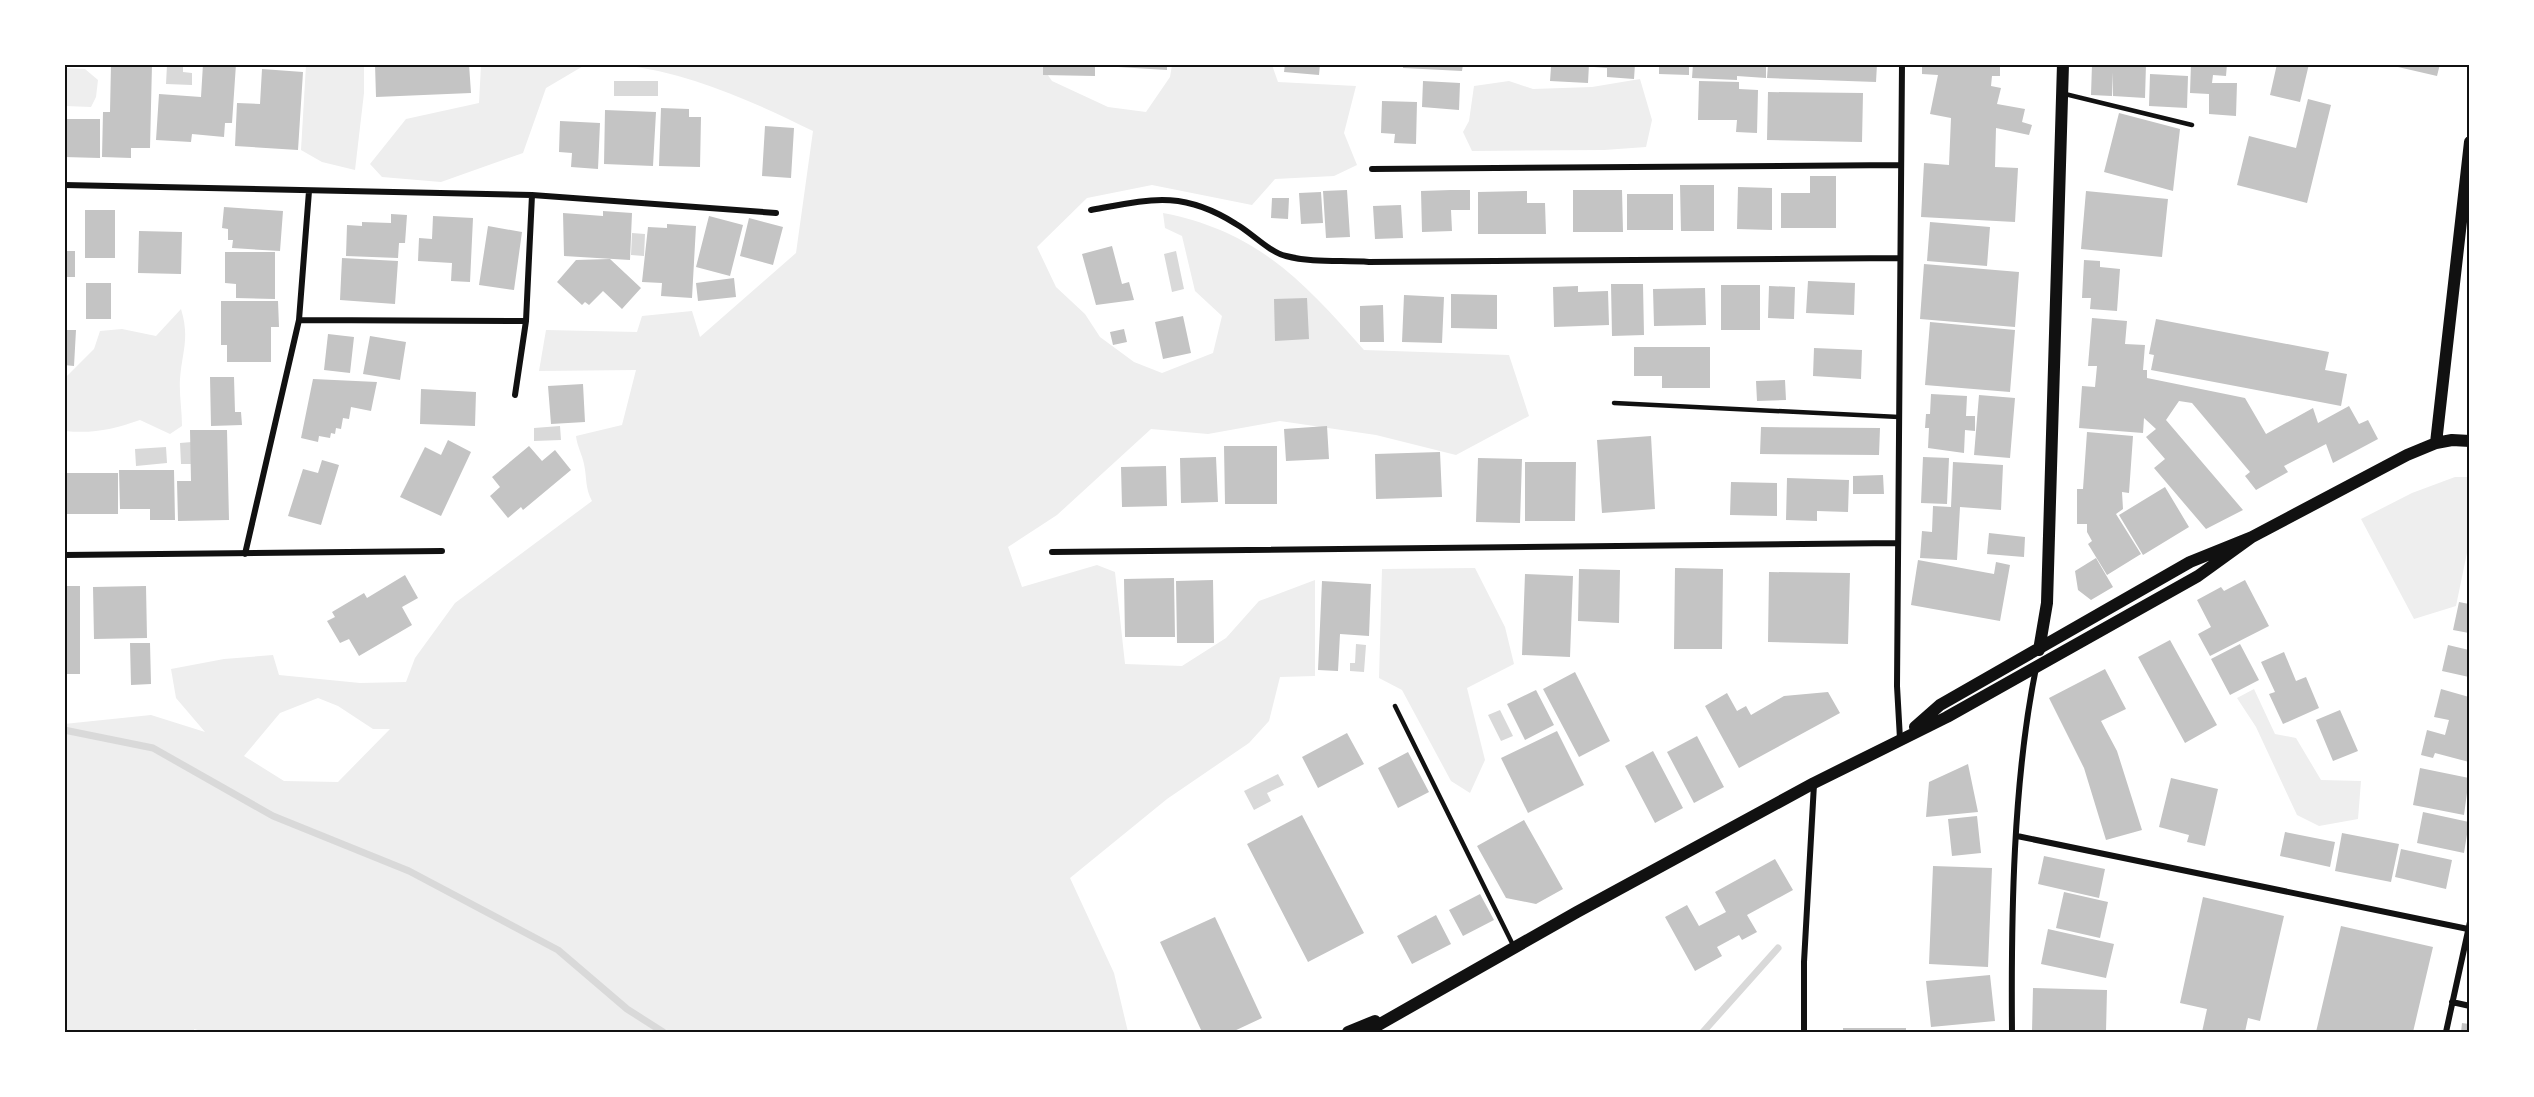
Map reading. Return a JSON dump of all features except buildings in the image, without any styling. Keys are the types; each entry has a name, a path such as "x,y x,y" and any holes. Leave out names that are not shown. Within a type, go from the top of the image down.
{"main road":[{"path":"2036,667 2047,603 2063,64"},
{"path":"2436,444 2469,142"},
{"path":"1900,739 1941,705 2190,562 2252,537 2407,455 2452,440 2469,441"},
{"path":"1366,1032 1814,783 1947,717 2198,576 2252,537"},
{"path":"1348,1032 1412,1006"}],"street":[{"path":"1900,739 1897,705 1902,64"},
{"path":"1372,170 1901,165"},
{"path":"64,185 532,195 776,213"},
{"path":"245,554 298,320 309,191"},
{"path":"515,395 526,321 532,195"},
{"path":"1091,210 1143,201 1179,199 1212,209 1284,256 1299,258 1369,262 1900,258"},
{"path":"298,320 526,321"},
{"path":"1052,552 1898,543"},
{"path":"64,555 442,551"},
{"path":"2012,1032 2011,961 2018,836 2027,712 2036,667"},
{"path":"1804,1032 1804,962 1814,783"},
{"path":"2018,836 2469,926 2446,1032"},
{"path":"2452,1002 2469,1006"}],"lane":[{"path":"2062,93 2192,125"},
{"path":"1614,403 1899,417"},
{"path":"1395,706 1515,948"}],"shaded area":[{"path":"167,65 183,65 183,72 192,73 192,85 166,84"},
{"path":"306,65 364,65 364,93 355,170 322,162 301,150"},
{"path":"481,65 585,65 546,88 523,153 441,182 382,177 370,164 406,119 479,103"},
{"path":"623,65 1041,65 1052,81 1108,107 1146,112 1170,77 1172,65 1272,65 1278,82 1356,86 1344,133 1357,165 1334,176 1275,179 1252,205 1152,185 1087,198 1037,247 1056,287 1085,314 1100,337 1134,362 1162,373 1213,353 1222,316 1195,291 1182,236 1165,228 1163,213 1196,221 1225,232 1276,262 1320,302 1364,350 1509,355 1529,416 1456,455 1376,435 1280,421 1208,434 1151,429 1057,515 1008,547 1022,587 1097,565 1115,572 1125,664 1182,666 1226,638 1259,601 1315,580 1315,676 1280,677 1269,721 1249,743 1167,799 1070,878 1114,973 1128,1032 206,1032 194,1029 195,1032 65,1032 64,724 151,715 205,732 176,698 171,669 224,659 273,655 279,675 360,683 406,682 415,658 455,603 592,501 576,436 622,425 636,370 539,371 546,330 637,332 642,316 692,311 700,337 796,253 813,131 720,90 672,74","holes":["318,698 338,706 373,729 390,729 338,782 284,781 244,756 280,713"]},
{"path":"64,68 85,69 98,80 96,97 91,107 65,106"},
{"path":"1640,79 1652,120 1646,147 1604,150 1472,151 1463,132 1469,121 1474,86 1509,81 1533,89 1592,87"},
{"path":"614,81 658,81 658,96 614,96"},
{"path":"632,233 645,234 644,256 631,255"},
{"path":"1176,251 1184,289 1172,292 1164,254"},
{"path":"181,309 185,328 180,379 182,426 170,434 140,420 103,430 65,431 65,378 94,349 100,331 122,329 156,336"},
{"path":"560,426 561,440 534,441 534,428"},
{"path":"192,442 192,464 181,464 180,443"},
{"path":"166,447 167,463 136,466 135,449"},
{"path":"2455,477 2470,477 2469,543 2456,606 2414,619 2361,519 2412,493"},
{"path":"1475,568 1505,627 1514,664 1467,688 1485,760 1470,793 1451,781 1402,690 1379,678 1382,569"},
{"path":"1356,644 1366,645 1364,672 1350,671 1350,663 1355,663"},
{"path":"2254,689 2275,734 2296,738 2321,780 2361,781 2358,819 2319,826 2297,815 2256,727 2237,698"},
{"path":"1500,710 1513,736 1501,741 1488,715"},
{"path":"1278,774 1284,785 1267,793 1271,801 1254,810 1244,791"}],"waterway":[{"path":"64,730 153,748 273,816 409,871 558,950 627,1009 663,1032"},
{"path":"1703,1032 1778,948"}]}
